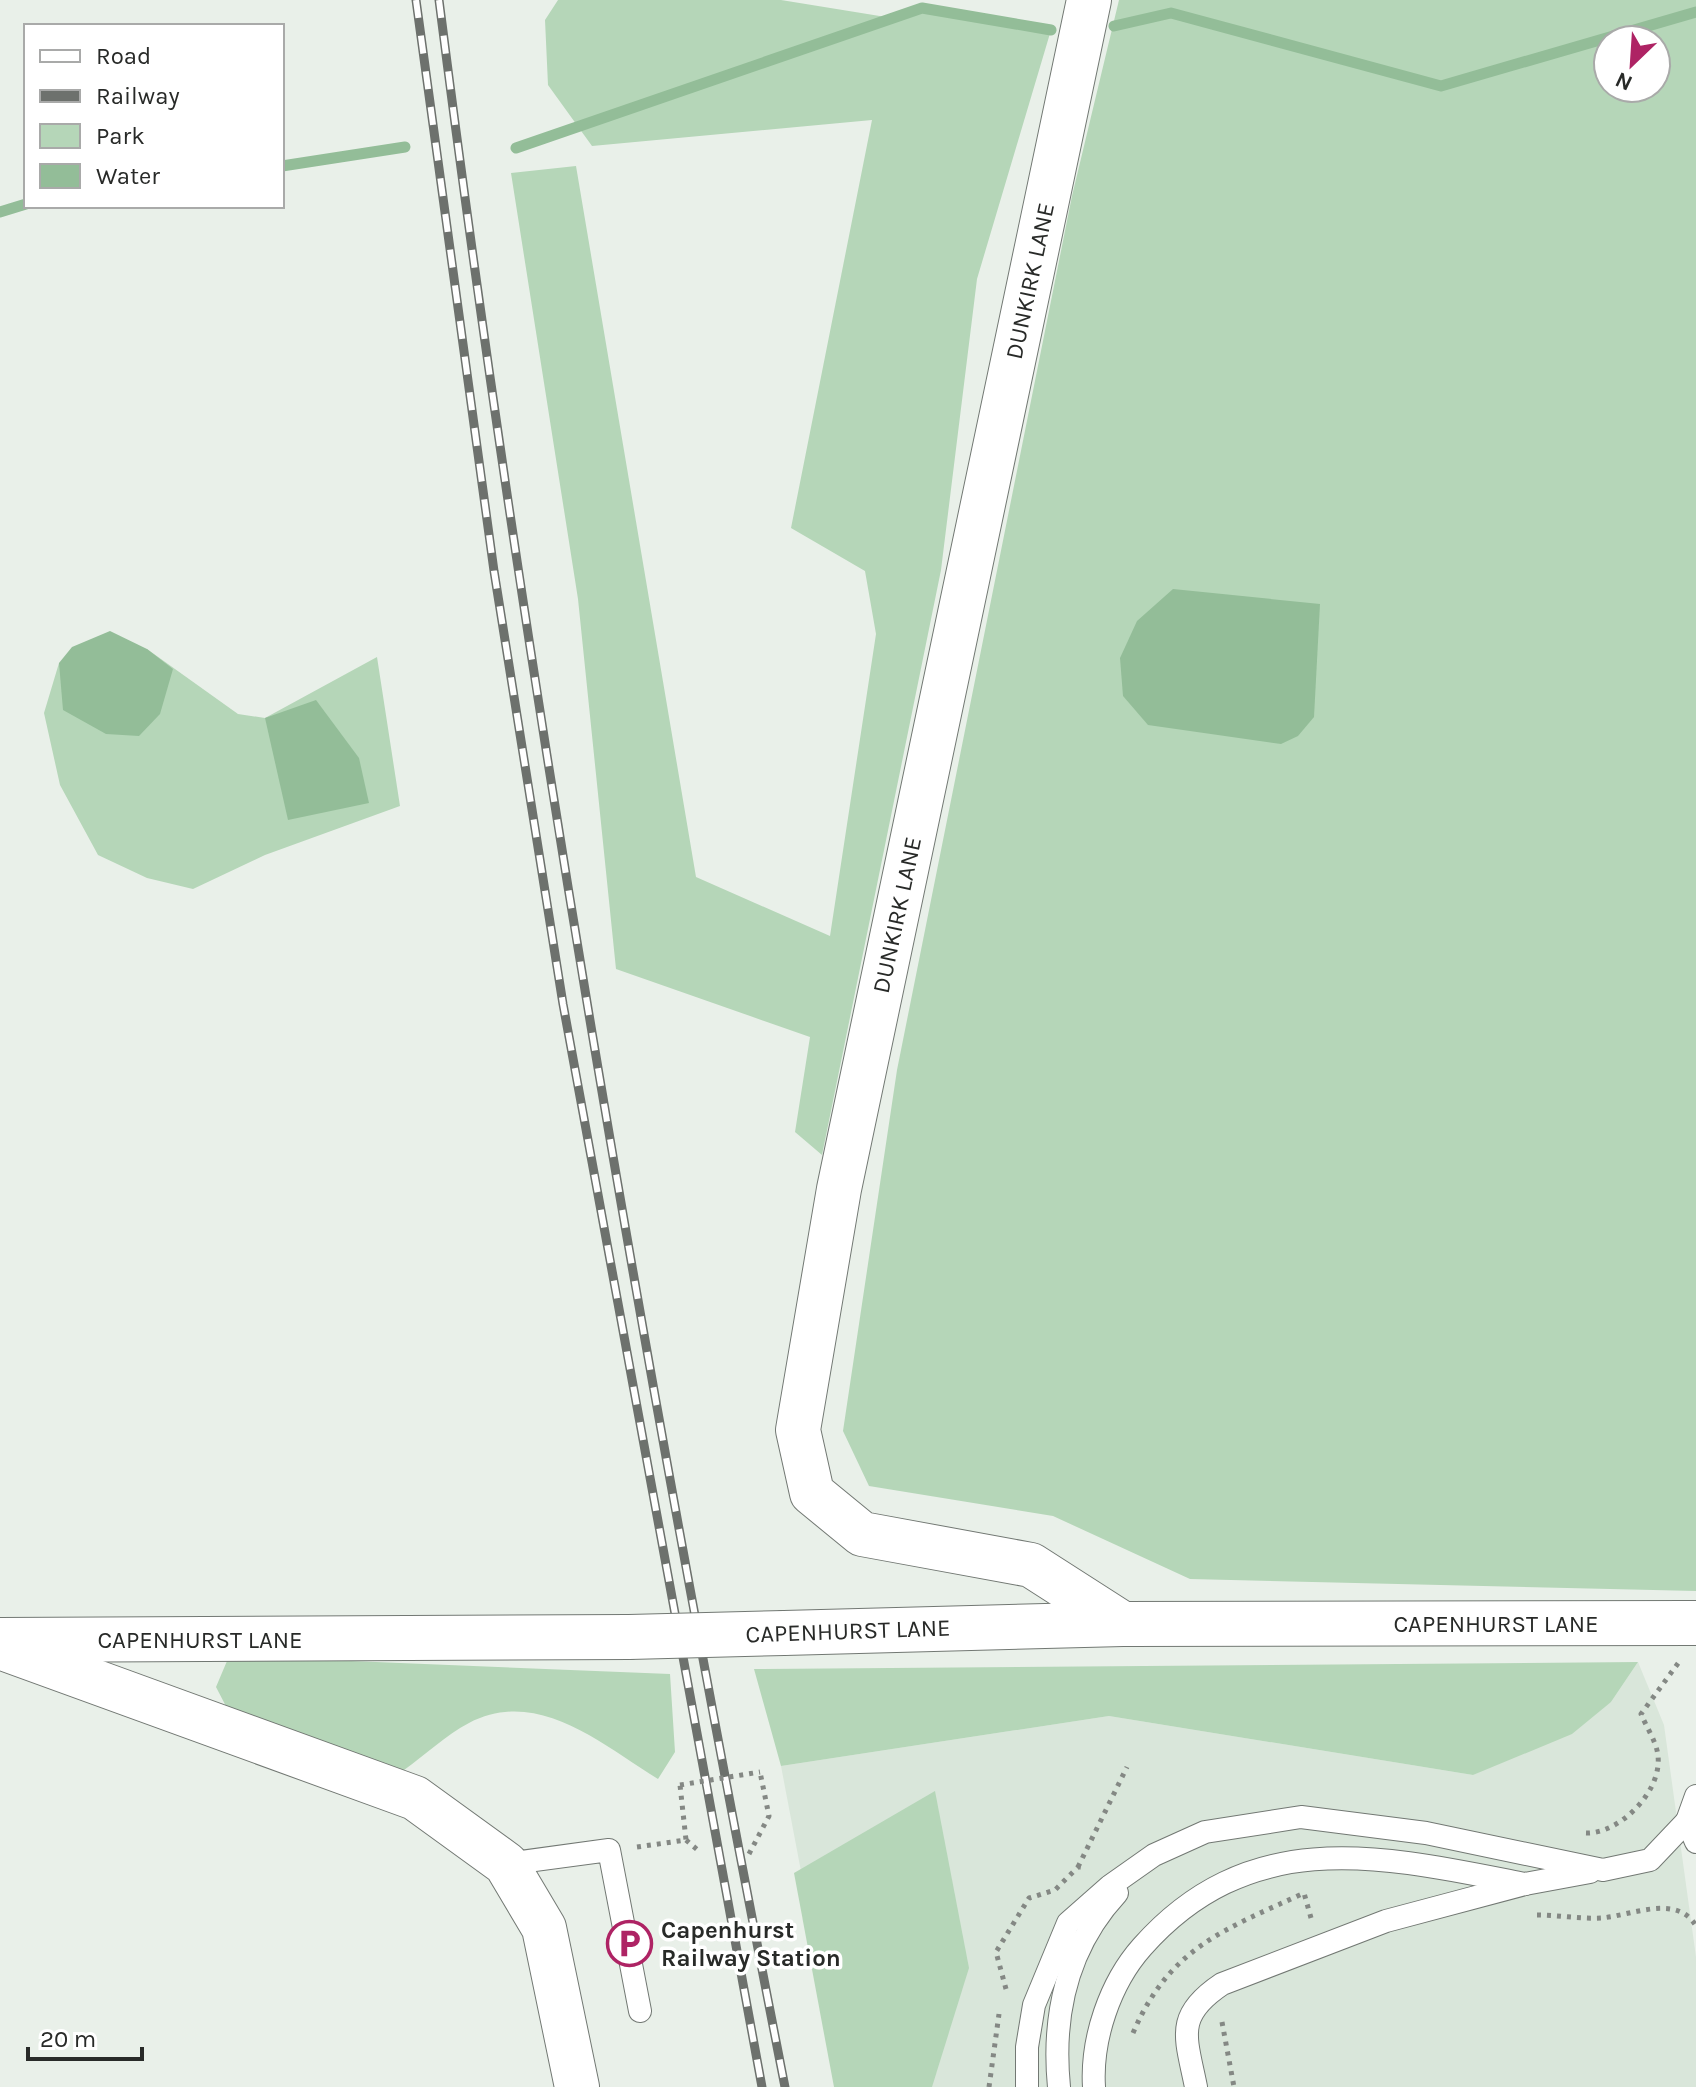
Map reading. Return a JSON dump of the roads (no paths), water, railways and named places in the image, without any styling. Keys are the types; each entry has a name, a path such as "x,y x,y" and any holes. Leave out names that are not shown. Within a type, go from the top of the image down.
{"street":[{"name":"DUNKIRK LANE","path":"1089,0 839,1189 798,1430 812,1493 862,1534 1031,1565 1123,1624"},
{"name":"CAPENHURST LANE","path":"0,1640 629,1637 1123,1624 1696,1623"},
{"path":"0,1647 415,1798 506,1864 544,1928 577,2087"}],"lane":[{"path":"1196,2087 1186,2034 1188,2024 1200,1999 1222,1984 1386,1921 1525,1884 1650,1860 1692,1832 1696,1796"},
{"path":"1027,2087 1027,2047 1034,2005 1068,1923 1110,1886 1154,1855 1205,1832 1301,1817 1426,1833 1603,1870"},
{"path":"506,1864 609,1850 640,2011"},
{"path":"1059,2087 1055,2050 1059,2008 1079,1949 1104,1907 1154,1855"},
{"path":"1094,2087 1093,2070 1103,2016 1128,1963 1166,1920 1212,1887 1274,1863 1356,1856 1432,1865 1525,1884"}],"water":[{"path":"1173,589 1320,604 1314,717 1298,736 1281,744 1148,725 1123,696 1120,658 1137,621"},
{"path":"110,631 147,649 173,669 160,714 139,736 106,734 63,710 59,663 72,647"},
{"path":"316,700 359,758 369,803 288,820 265,718"}],"waterway":[{"path":"516,148 922,8 1051,30"},
{"path":"1114,26 1171,13 1441,86 1696,12"},
{"path":"284,166 405,147"},
{"path":"0,212 24,205"}],"railway":[{"path":"416,0 494,571 563,1004 762,2087"},
{"path":"439,0 511,524 594,1046 686,1567 785,2087"}],"place":[{"name":"Capenhurst Railway Station","path":"630,1944"}]}
